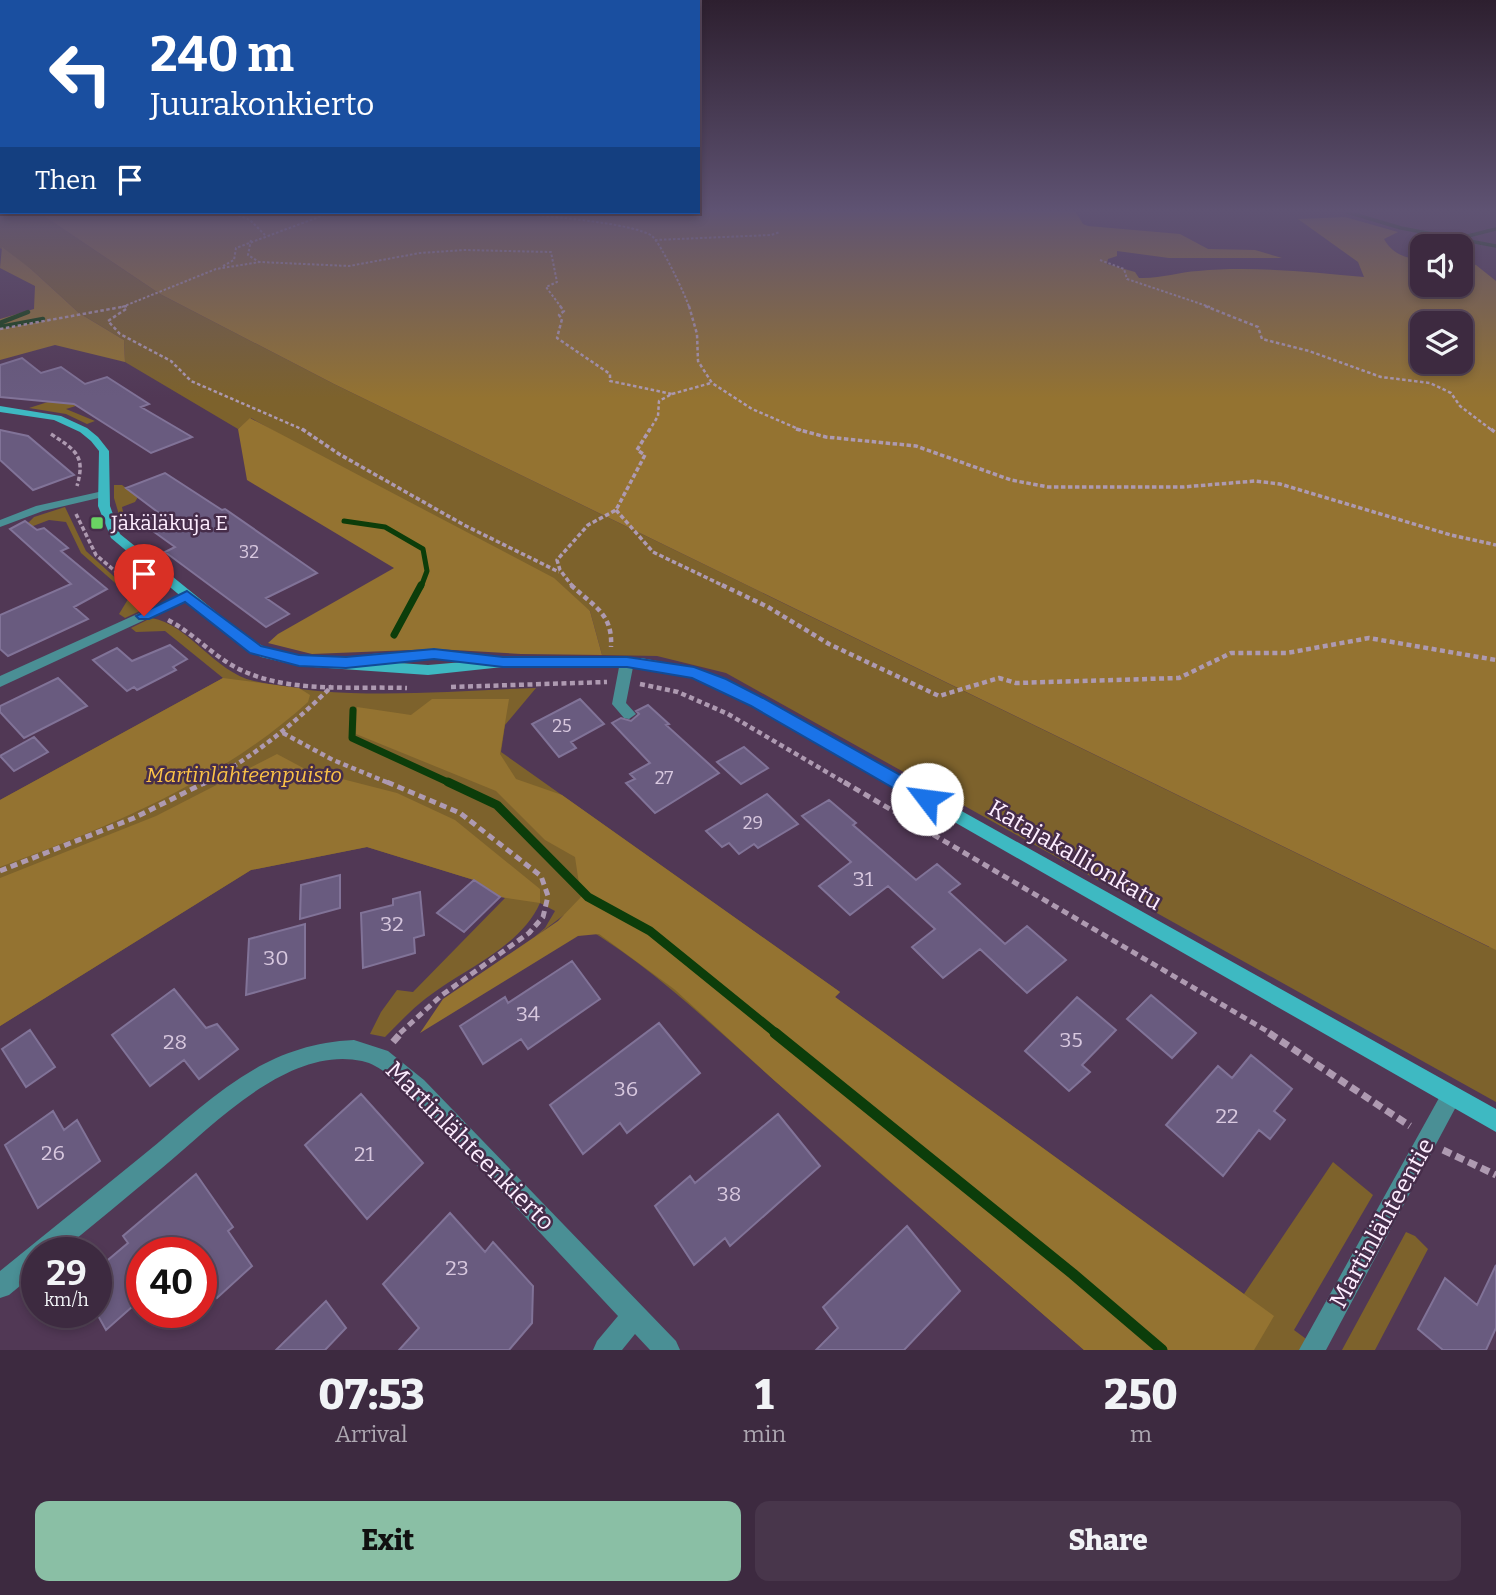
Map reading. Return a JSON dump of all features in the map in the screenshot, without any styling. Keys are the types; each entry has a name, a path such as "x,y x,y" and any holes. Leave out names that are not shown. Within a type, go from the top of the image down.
{"street":[{"name":"Katajakallionkatu","path":"0,409 63,419 100,444 104,450 103,494 108,521 116,536 242,640 266,654 299,661 346,662 428,670 503,662 619,662 694,673 732,688 1496,1121"},
{"path":"0,524 40,508 103,494"},
{"path":"0,682 187,596"},
{"path":"619,662 624,682 620,704 629,714"},
{"name":"Martinlähteenkierto","path":"59,1237 256,1080 285,1064 316,1052 355,1050 383,1057 417,1087 667,1350"},
{"name":"Martinlähteentie","path":"1312,1350 1451,1096"},
{"name":"Martinlähteenkierto","path":"0,1286 21,1268"},
{"path":"606,1350 634,1316"}],"path":[{"path":"208,272 146,296 108,321 120,334 171,361 191,381 254,406 306,431 339,454 464,525 559,573 595,605 611,627 619,662"},
{"path":"555,272 557,282 546,287 564,311 559,315 562,319 557,338 610,374 610,381 672,394"},
{"path":"672,272 686,296 697,334 698,361 712,383 752,409 799,430 826,438 916,446 1026,484 1057,487 1183,487 1255,481 1280,484 1451,535 1496,545"},
{"path":"1125,272 1127,279 1184,297 1258,327 1262,339 1309,351 1381,377 1430,383 1451,393 1460,406 1496,433"},
{"path":"0,329 132,306"},
{"path":"559,573 557,560 574,537 588,525 616,510 645,454 638,450 658,415 659,401 672,394 712,383"},
{"path":"47,430 81,457 82,473 73,500 80,526 96,555 131,583 154,611 178,624 225,661 243,671 279,681 409,688"},
{"path":"616,510 653,552 768,607 828,645 939,696 999,678 1016,683 1179,677 1231,653 1287,653 1369,638 1496,660"},
{"path":"80,526 88,523"},
{"path":"447,687 624,682 678,692 736,719 1294,1047 1450,1154 1496,1175"},
{"path":"0,871 116,827 198,786 283,733 312,709 332,685"},
{"path":"283,733 333,760 460,813 541,876 548,890 549,902 542,919 523,939 440,996 401,1032 383,1057"}],"green space":[{"path":"8,272 34,272 79,313 124,340 125,362 55,345 0,360 0,319 34,309 35,286"},
{"path":"34,272 127,272 160,294 334,384 1489,947 1496,937 1496,1102 726,673 657,656 602,655 590,611 251,418 238,429 125,362 124,340 79,313"},
{"path":"127,272 1135,272 1139,278 1191,272 1305,272 1364,277 1362,272 1410,272 1410,297 1473,297 1473,272 1485,272 1496,281 1496,950 334,384 160,294"},
{"path":"51,401 79,405 66,409 95,421 87,424 66,414 29,408"},
{"path":"250,418 554,578 590,611 602,655 436,649 312,654 268,643 278,634 394,568 247,480 238,429"},
{"path":"114,485 122,485 138,497 135,502 122,507 124,517 120,518 114,498"},
{"path":"65,507 86,551 132,593 142,610 125,618 119,614 130,596 81,553 66,522 49,520 28,528 25,526 34,517"},
{"name":"Martinlähteenpuisto","path":"151,618 178,629 226,668 254,681 324,691 395,694 536,688 505,725 501,752 840,992 835,997 1244,1294 1333,1162 1373,1195 1294,1330 1321,1350 1084,1350 649,971 594,932 564,915 531,940 545,928 555,911 540,903 531,919 505,945 425,999 385,1037 370,1034 381,1012 397,990 413,992 505,898 474,880 367,847 251,870 0,1026 0,800 223,678 165,631 136,632 131,628"},
{"path":"223,678 299,688 310,695 308,702 274,730 201,778 122,818 0,867 0,800"},
{"path":"432,699 509,699 500,754 516,779 562,795 840,992 835,997 1274,1316 1254,1350 1084,1350 775,1081 674,989 599,934 578,936 420,1033 443,999 558,921 581,897 575,857 545,840 496,791 356,734 357,707 411,715"},
{"path":"277,754 307,770 397,793 455,820 540,889 540,903 500,897 474,880 367,847 251,870 0,1026 0,878 156,816"},
{"path":"1406,1232 1415,1236 1428,1249 1375,1350 1342,1350"}],"building":[{"path":"22,358 41,373 61,367 85,384 107,377 149,404 141,407 192,437 151,453 74,404 0,397 0,365"},
{"path":"0,430 28,436 74,475 33,490 0,460"},
{"path":"165,473 222,510 225,509 317,573 266,598 289,614 266,627 165,552 175,547 139,521 159,513 126,488"},
{"path":"25,521 37,530 44,528 68,548 61,551 107,589 74,607 88,619 8,656 0,649 0,615 71,584 10,529"},
{"path":"170,645 187,659 173,667 176,670 137,690 134,687 127,691 93,660 117,648 132,661"},
{"path":"58,678 87,706 24,738 0,712 0,706"},
{"path":"580,699 604,724 571,742 576,748 559,757 532,724"},
{"path":"648,705 719,773 655,813 626,783 635,779 630,774 650,763 612,723 621,718 631,721 639,714 636,711"},
{"path":"34,737 48,752 14,771 0,756"},
{"path":"744,747 768,768 741,784 717,762"},
{"path":"767,794 798,824 758,848 754,844 739,854 729,843 722,847 706,831"},
{"path":"829,800 856,823 853,825 916,880 937,864 960,884 949,892 1005,944 1027,926 1066,960 1027,993 980,949 943,978 912,947 935,929 888,886 850,915 819,886 851,862 802,816"},
{"path":"340,875 340,908 300,919 301,885"},
{"path":"474,880 500,897 464,932 437,913"},
{"path":"420,892 424,935 414,938 415,953 363,968 361,913 393,905 393,899"},
{"path":"305,924 305,978 246,995 249,939"},
{"path":"572,961 600,999 528,1049 521,1039 483,1064 460,1026 505,997 508,1003"},
{"path":"174,989 206,1028 217,1024 238,1049 199,1079 184,1060 150,1086 112,1035"},
{"path":"1151,995 1196,1033 1172,1058 1127,1019"},
{"path":"1077,997 1116,1030 1082,1065 1090,1072 1069,1091 1025,1051"},
{"path":"659,1023 700,1073 627,1133 620,1123 583,1154 550,1105"},
{"path":"30,1030 55,1067 26,1087 2,1049"},
{"path":"1251,1055 1292,1089 1274,1111 1285,1120 1270,1139 1259,1130 1223,1176 1166,1125 1218,1066 1232,1078"},
{"path":"361,1094 423,1163 367,1219 305,1145"},
{"path":"53,1111 64,1130 77,1120 100,1161 38,1208 5,1145"},
{"path":"778,1114 820,1166 730,1246 725,1238 694,1265 655,1206 690,1176 695,1183"},
{"path":"196,1174 233,1227 228,1231 252,1266 217,1298 217,1237 126,1237 126,1240 123,1236"},
{"path":"450,1213 485,1252 493,1242 533,1286 532,1323 509,1350 399,1350 419,1328 383,1284"},
{"path":"907,1226 960,1291 904,1350 816,1350 838,1328 823,1307"},
{"path":"126,1245 126,1312 112,1325 112,1256"},
{"path":"1496,1265 1496,1328 1486,1350 1443,1350 1418,1329 1445,1278 1477,1305"},
{"path":"326,1301 346,1328 325,1350 276,1350"}],"waterway":[{"path":"0,323 28,312"},
{"path":"0,327 43,319"},
{"path":"344,521 385,527 423,549 427,571 421,587"},
{"path":"394,635 421,585"},
{"path":"353,710 352,738 452,784"},
{"path":"448,782 497,805 588,897 650,931 777,1034"},
{"path":"775,1033 1073,1274 1162,1350"}],"place":[{"name":"Jäkäläkuja E","path":"97,523"}],"route":[{"path":"144,616 187,596 256,649 266,654 299,661 346,662 434,654 503,662 627,662 694,673 720,682 757,702 927,799"}]}
